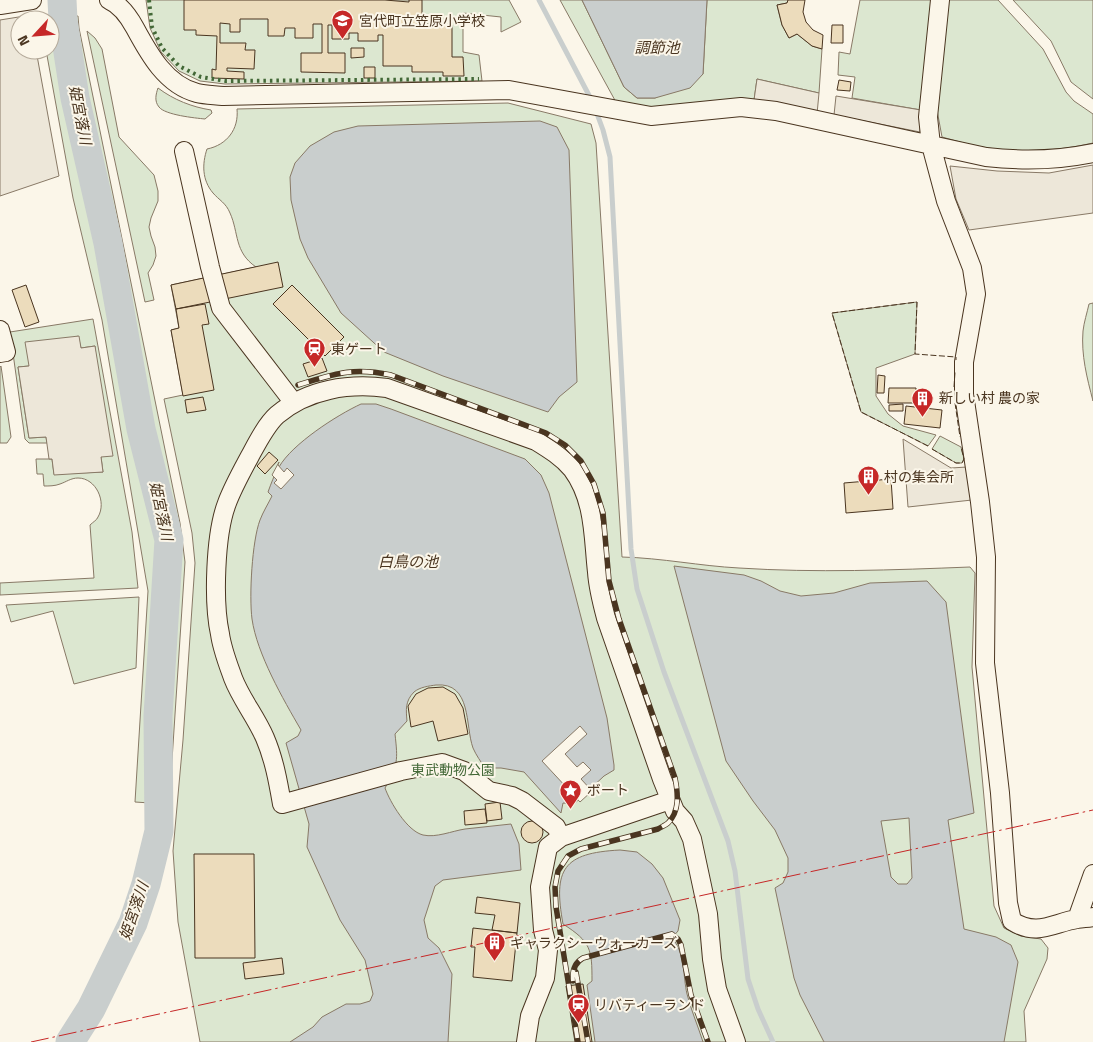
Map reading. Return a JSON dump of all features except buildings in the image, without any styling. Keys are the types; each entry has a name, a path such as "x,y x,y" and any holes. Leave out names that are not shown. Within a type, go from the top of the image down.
{"street":[{"path":"0,5 32,0"},
{"path":"110,0 128,16 149,54 161,70 184,88 197,93 229,96 509,90 651,116 741,107 776,111 986,157 1008,159 1078,156 1093,152"},
{"path":"940,0 928,117 931,145 946,201 972,268 976,294 964,362 964,394 986,557 985,662 1000,793 1008,903 1012,921 1022,927 1044,929 1085,918 1093,874"},
{"path":"184,151 210,267 222,308 294,403"},
{"path":"0,330 3,353"},
{"path":"562,837 556,827 522,801 512,796 489,791 464,771 442,764 401,771 282,804 275,764 265,737 233,679 220,635 216,606 219,539 227,503 257,443 275,416 294,403 329,390 347,386 367,385 387,388 536,441 556,454 572,469 590,507 599,593 606,618 670,800 675,811 684,821 692,839 708,914 717,988 736,1042"},
{"path":"526,1042 530,1016 545,978 548,950 543,930 540,888 548,847 562,837 670,800"}],"green space":[{"name":"宮代町立笠原小学校","path":"146,0 509,0 521,22 501,32 501,17 463,13 463,52 479,55 482,81 225,84 200,81 179,71 161,52 150,28"},
{"path":"560,0 582,0 624,87 637,98 655,98 703,74 707,0 788,0 787,3 777,5 782,25 789,38 797,34 812,46 822,49 819,93 757,79 754,100 724,100 667,109 617,104"},
{"path":"860,0 932,0 921,110 852,98 855,77 838,75 839,52 850,54"},
{"path":"947,0 998,0 1043,49 1066,92 1074,101 1093,114 1093,143 1054,149 1001,150 942,137 937,110"},
{"path":"1013,0 1093,0 1093,99 1071,82 1051,41"},
{"path":"69,16 78,16 180,523 185,562 169,806 162,804 165,722 176,557 173,524 152,439 142,369 100,172 80,92"},
{"path":"87,31 95,38 102,49 119,137 154,175 158,191 158,201 149,227 156,256 148,273 154,300 145,302"},
{"path":"48,60 59,60 121,375 160,552 150,700 150,803 135,802 148,591 102,320 73,198"},
{"path":"158,88 190,105 211,110 212,113 205,119 180,116 162,110 156,102"},
{"name":"東武動物公園","path":"508,103 591,124 596,143 622,557 768,570 970,567 975,573 972,667 994,906 1004,928 1021,936 1041,939 1048,948 1047,959 1024,1011 1026,1042 200,1042 178,922 173,851 183,740 195,563 192,533 164,399 183,395 171,330 179,328 171,285 256,267 240,249 233,220 228,210 209,188 204,172 204,160 207,149 220,144 230,135 236,123 237,109"},
{"path":"917,302 915,354 876,368 876,396 888,414 903,426 936,435 928,446 861,412 832,313"},
{"path":"1093,303 1093,401 1085,366 1083,328 1089,304"},
{"path":"93,319 132,532 138,588 0,595 0,583 94,578 90,525 97,519 100,511 101,505 98,492 90,482 78,478 56,485 44,486 43,474 37,474 36,459 52,459 54,474 103,472 95,346 81,348 78,336 29,366 18,367 29,438 46,437 47,443 29,443 25,439 10,332"},
{"path":"1,366 11,437 7,443 0,443"},
{"path":"940,436 961,447 964,459 962,463 956,463 932,449"},
{"path":"139,597 136,668 74,684 53,611 11,622 6,605"}],"shaded area":[{"path":"10,18 10,60 38,60 59,176 0,196 0,20"},
{"path":"757,79 819,93 817,114 754,100"},
{"path":"836,96 921,110 920,132 834,115"},
{"path":"1093,165 1093,213 969,230 956,199 950,166 997,171 1049,173"},
{"path":"79,336 81,348 95,346 113,456 101,457 103,472 54,475 52,459 49,459 46,437 29,438 18,367 29,366 25,342"},
{"path":"903,439 951,468 967,467 972,500 908,507"}],"water":[{"name":"調節池","path":"582,0 707,0 703,74 690,88 655,98 637,98 624,87"},
{"path":"540,121 557,127 569,150 577,382 559,397 548,412 443,376 384,352 341,313 308,258 300,239 291,200 290,177 295,163 310,146 334,132 358,126"},
{"name":"白鳥の池","path":"361,404 376,404 391,409 525,459 541,475 549,493 607,718 614,765 614,770 604,776 574,804 563,803 561,813 524,772 501,768 485,768 473,748 465,707 456,690 448,686 430,686 416,690 409,699 406,709 407,721 395,734 396,762 385,788 405,822 417,832 428,836 465,829 511,824 519,844 521,870 443,880 435,886 424,920 428,938 439,948 452,974 448,1042 290,1042 313,1027 322,1017 346,1004 360,1004 370,1001 373,994 365,960 340,920 307,847 309,824 286,743 298,736 301,730 272,676 255,633 251,597 253,554 257,529 272,496 268,492 285,458 316,431"},
{"path":"674,566 744,575 780,591 801,596 834,593 870,583 927,581 946,602 974,813 948,820 964,929 996,937 1011,945 1018,962 1004,1042 824,1042 800,995 794,978 775,888 783,883 788,872 788,858 775,830 726,761","holes":["909,818 912,878 907,884 898,884 891,877 881,821"]},
{"path":"620,850 637,852 652,864 663,878 680,920 678,931 672,938 679,950 690,1006 703,1042 595,1042 587,985 592,981 590,954 588,947 579,936 563,924 560,890 566,868 574,860 586,855"}],"pier":[{"path":"279,462 278,465 284,472 287,468 294,475 281,489 274,483 277,480 272,475"},
{"path":"580,726 587,734 565,754 577,767 583,762 591,770 581,779 592,791 580,802 542,761"}],"waterway":[{"name":"姫宮落川","path":"62,0 63,20 75,98 108,243 141,429 169,540 158,716 159,831 146,884 133,923 91,1009 70,1042"},
{"path":"539,0 592,101"},
{"path":"596,111 610,157 631,549 637,589 664,672 728,841 735,871 748,979 758,1009 773,1042"}],"railway":[{"path":"298,385 343,373 365,372 391,375 546,433 565,445 581,461 594,484 603,513 609,581 619,619 675,778 677,802 675,813 665,825 658,829 581,849 568,856 558,871 555,887 556,907 578,1042"},
{"path":"573,981 574,968 583,958 672,934 681,945 691,995 708,1042"},
{"path":"576,972 588,1042"}],"hedge":[{"path":"149,0 152,27 162,48 179,66 201,77 226,81 479,79"}],"fence":[{"path":"928,446 861,412 832,313 917,302 915,354 956,357 956,360"},
{"path":"954,387 955,372"},
{"path":"955,403 960,437"},
{"path":"932,449 956,463 962,463 964,459 961,447"}],"power":[{"path":"31,1042 1093,810"}],"place":[{"name":"宮代町立笠原小学校","path":"343,40"},
{"name":"東ゲート","path":"315,368"},
{"name":"新しい村 農の家","path":"923,417"},
{"name":"村の集会所","path":"868,496"},
{"name":"ボート","path":"571,809"},
{"name":"ギャラクシーウォーカーズ","path":"494,962"},
{"name":"リバティーランド","path":"578,1024"}]}
